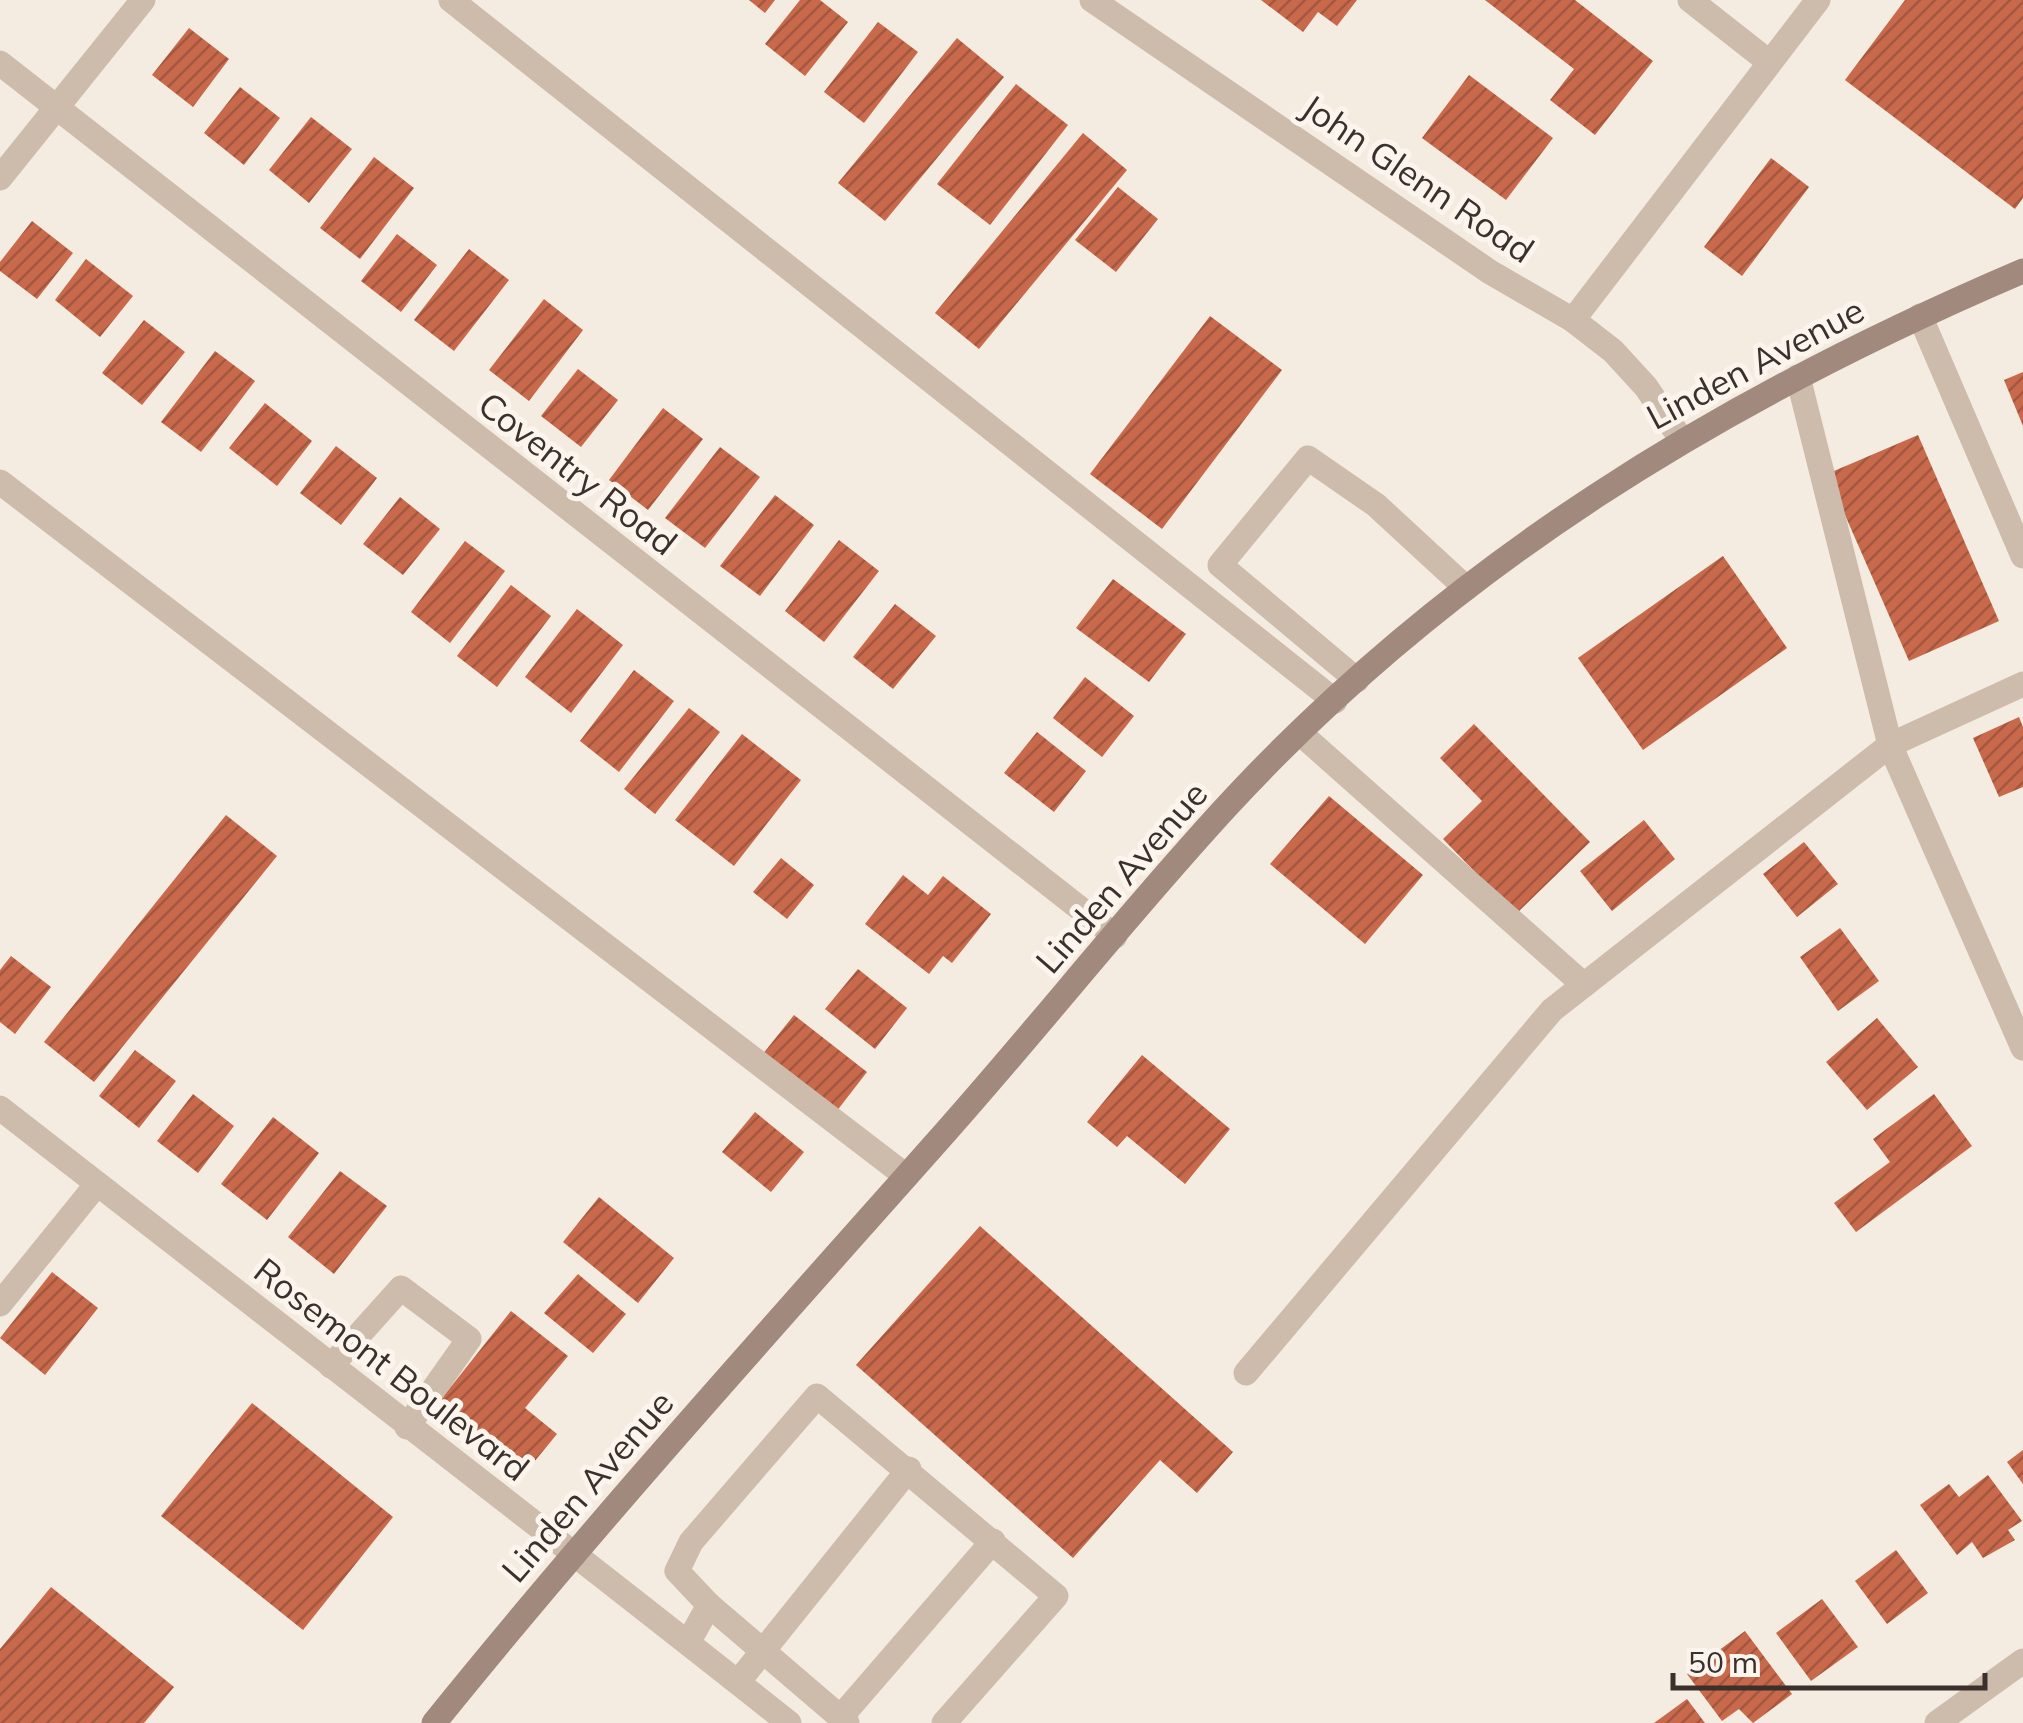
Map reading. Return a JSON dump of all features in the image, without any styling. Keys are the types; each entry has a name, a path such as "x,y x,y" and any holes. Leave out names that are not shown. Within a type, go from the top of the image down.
{"main road":[{"name":"Linden Avenue","path":"434,1723 572,1553 1232,801 1357,680 1466,588 1681,438 1920,316 2023,271"}],"street":[{"path":"0,178 143,0"},
{"path":"451,0 1335,701"},
{"name":"John Glenn Road","path":"1092,0 1490,272 1573,320 1613,351 1646,387 1681,438"},
{"path":"1690,0 1768,62"},
{"path":"1573,320 1818,0"},
{"name":"Coventry Road","path":"0,64 1115,936"},
{"path":"1920,316 2023,556"},
{"path":"1798,377 1890,745 2023,1048"},
{"path":"1357,680 1220,565 1308,458 1376,504 1466,588"},
{"path":"0,482 906,1176"},
{"path":"1246,1373 1552,1010 1890,745 2023,684"},
{"path":"1301,734 1584,986"},
{"name":"Rosemont Boulevard","path":"0,1108 789,1723"},
{"path":"0,1304 97,1184"},
{"path":"331,1366 401,1288 469,1339 408,1427"},
{"path":"944,1723 1056,1596 992,1540 909,1469 817,1396 691,1542 677,1570 761,1654 843,1720 992,1540"},
{"path":"738,1682 909,1469"},
{"path":"688,1641 709,1605"},
{"path":"1938,1723 2023,1660"}],"building":[{"path":"749,0 775,0 765,13"},
{"path":"800,0 820,0 848,22 805,76 765,44"},
{"path":"1261,0 1357,0 1337,26 1318,12 1303,32"},
{"path":"1485,0 1575,0 1653,61 1595,135 1550,100 1574,69"},
{"path":"1905,0 2023,0 2023,198 2015,209 1845,80"},
{"path":"878,22 918,52 864,123 824,92"},
{"path":"189,28 229,59 193,107 152,75"},
{"path":"957,38 1004,77 885,221 838,183"},
{"path":"1469,75 1553,138 1506,200 1422,138"},
{"path":"1016,84 1068,125 990,225 937,184"},
{"path":"240,87 280,118 244,165 204,133"},
{"path":"311,117 352,149 309,203 269,170"},
{"path":"1083,133 1127,170 979,349 935,313"},
{"path":"374,157 414,188 360,259 320,228"},
{"path":"1771,158 1809,187 1742,276 1704,247"},
{"path":"1118,187 1158,219 1116,272 1075,240"},
{"path":"32,221 73,253 37,299 0,271 0,262"},
{"path":"397,234 437,265 401,312 361,281"},
{"path":"469,249 509,280 454,351 414,320"},
{"path":"86,259 133,296 100,337 55,300"},
{"path":"544,299 583,330 529,401 489,370"},
{"path":"1210,316 1282,370 1162,529 1090,474"},
{"path":"144,320 185,352 142,405 102,373"},
{"path":"215,351 255,381 201,452 161,422"},
{"path":"578,369 618,400 581,447 541,416"},
{"path":"2023,372 2023,426 2004,380"},
{"path":"265,403 312,441 277,486 229,448"},
{"path":"663,408 703,439 648,510 609,480"},
{"path":"1918,435 1999,621 1909,661 1827,474"},
{"path":"336,446 377,478 341,525 300,493"},
{"path":"720,447 760,477 705,548 665,518"},
{"path":"775,495 814,525 760,596 720,566"},
{"path":"400,497 440,529 403,575 363,544"},
{"path":"839,540 879,571 824,642 785,611"},
{"path":"465,541 505,571 450,643 411,612"},
{"path":"1723,556 1787,648 1643,750 1578,658"},
{"path":"1113,579 1186,634 1149,682 1076,628"},
{"path":"511,585 551,616 497,687 457,656"},
{"path":"895,604 936,636 893,689 853,657"},
{"path":"577,609 623,645 571,713 525,677"},
{"path":"634,670 674,701 619,772 580,741"},
{"path":"1085,677 1134,716 1102,757 1053,718"},
{"path":"689,708 720,732 655,814 624,789"},
{"path":"2019,717 2023,727 2023,787 1999,797 1973,738"},
{"path":"1474,724 1590,842 1516,914 1443,839 1482,801 1440,758"},
{"path":"1037,732 1086,771 1054,812 1004,773"},
{"path":"742,734 801,780 734,866 675,820"},
{"path":"1329,796 1423,875 1365,944 1270,864"},
{"path":"226,815 277,856 94,1082 44,1042"},
{"path":"1644,820 1675,859 1612,911 1580,871"},
{"path":"1804,842 1838,884 1797,917 1763,874"},
{"path":"781,858 814,885 787,919 753,892"},
{"path":"903,875 928,895 943,876 991,914 952,963 943,956 929,974 865,924"},
{"path":"1840,928 1879,981 1838,1011 1800,957"},
{"path":"11,956 51,987 15,1034 0,1022 0,970"},
{"path":"858,969 907,1008 875,1049 825,1009"},
{"path":"794,1015 867,1072 836,1112 762,1055"},
{"path":"1877,1018 1918,1067 1867,1110 1826,1062"},
{"path":"135,1050 176,1081 139,1128 99,1096"},
{"path":"1142,1055 1230,1129 1185,1184 1127,1136 1117,1147 1087,1122"},
{"path":"193,1094 234,1126 198,1173 157,1141"},
{"path":"1934,1094 1972,1146 1856,1232 1834,1203 1890,1162 1873,1139"},
{"path":"755,1112 804,1152 771,1192 722,1152"},
{"path":"273,1117 319,1153 267,1220 221,1184"},
{"path":"340,1171 387,1206 334,1274 288,1237"},
{"path":"599,1197 674,1258 638,1303 563,1242"},
{"path":"980,1226 1233,1452 1197,1493 1160,1460 1073,1558 856,1365"},
{"path":"52,1272 98,1308 45,1375 0,1338"},
{"path":"578,1274 626,1314 593,1353 544,1313"},
{"path":"511,1311 568,1356 525,1408 557,1434 525,1473 438,1403"},
{"path":"252,1403 393,1517 303,1630 161,1516"},
{"path":"2023,1450 2023,1484 2007,1462"},
{"path":"1988,1475 2022,1521 2008,1530 2015,1540 1983,1558 1972,1542 1957,1555 1920,1505 1949,1484 1959,1497"},
{"path":"1896,1550 1928,1593 1887,1624 1855,1581"},
{"path":"51,1587 174,1687 144,1723 0,1723 0,1649"},
{"path":"1822,1599 1858,1647 1811,1681 1776,1633"},
{"path":"1745,1631 1792,1694 1753,1723 1739,1709 1722,1721 1687,1674"},
{"path":"1687,1699 1705,1723 1654,1723"}]}
